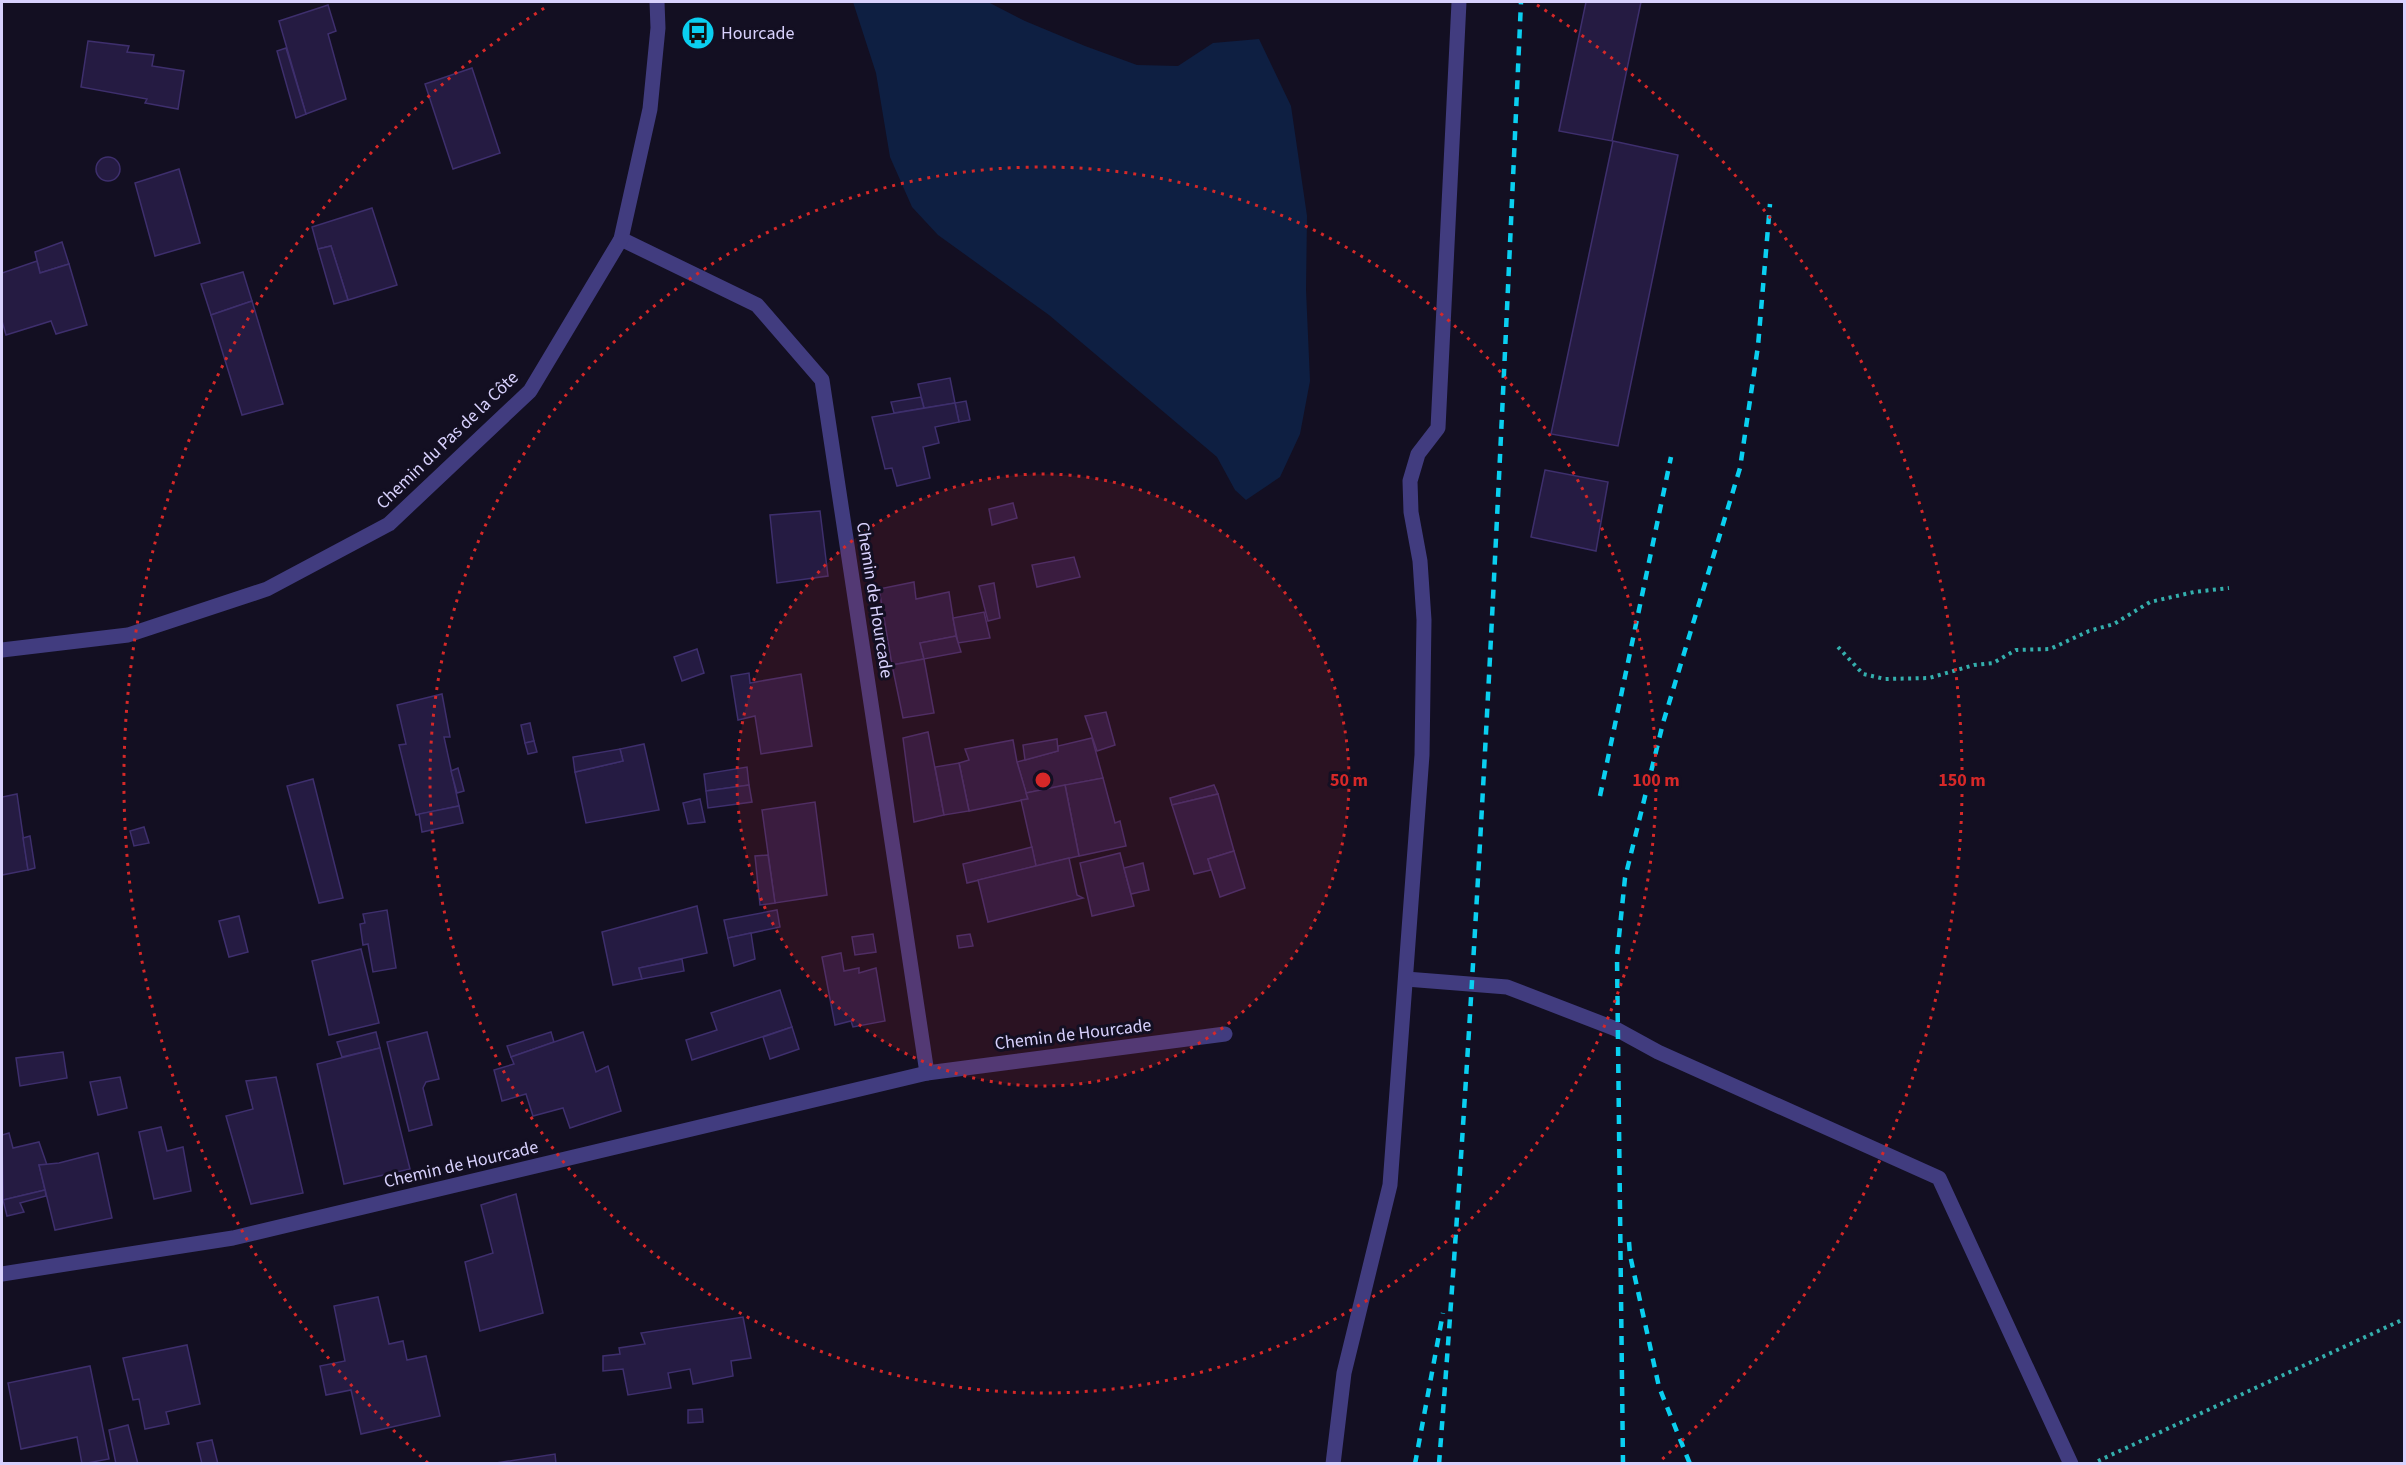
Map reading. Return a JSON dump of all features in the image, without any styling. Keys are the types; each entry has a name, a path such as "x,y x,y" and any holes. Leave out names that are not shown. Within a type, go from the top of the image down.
{"street":[{"name":"Chemin du Pas de la Côte","path":"2,650 128,635 267,589 389,524 530,391 621,239 650,109 658,28 657,2"},
{"path":"1333,1464 1344,1373 1390,1185 1422,755 1424,620 1420,561 1411,512 1410,481 1418,454 1438,428 1459,2"},
{"name":"Chemin de Hourcade","path":"621,239 756,305 822,380 927,1073"},
{"path":"1406,980 1507,987 1616,1029 1658,1052 1939,1179 2071,1464"},
{"name":"Chemin de Hourcade","path":"2,1274 233,1238 927,1073 1225,1034"}],"path":[{"path":"1838,647 1863,674 1885,679 1929,678 1974,665 1993,663 2016,650 2050,649 2114,624 2150,602 2194,592 2229,588"},
{"path":"2093,1464 2404,1319"}],"water":[{"path":"853,2 988,2 1025,21 1137,65 1178,66 1213,43 1259,39 1291,106 1307,216 1306,290 1310,381 1300,434 1280,477 1246,500 1235,490 1217,457 1049,315 938,235 912,207 890,157 876,73"}],"building":[{"path":"1586,2 1641,2 1612,141 1559,131"},
{"path":"328,5 336,31 328,34 346,99 306,114 279,21"},
{"path":"88,41 129,46 127,52 154,55 152,66 184,71 178,109 145,103 147,99 81,87"},
{"path":"286,48 306,114 296,118 277,51"},
{"path":"472,68 500,153 453,169 425,84"},
{"path":"1613,141 1678,155 1618,446 1551,434"},
{"path":"108,157 117,160 120,169 117,178 108,181 99,178 96,169 99,160"},
{"path":"179,169 200,243 155,256 135,183"},
{"path":"372,208 397,285 348,300 331,246 318,249 312,227"},
{"path":"62,242 69,264 40,273 35,252"},
{"path":"331,246 348,300 334,304 318,249"},
{"path":"37,261 40,273 69,264 87,325 56,334 51,321 6,335 2,321 2,273"},
{"path":"243,272 252,301 211,315 201,284"},
{"path":"252,301 283,404 242,415 211,315"},
{"path":"950,378 955,403 924,408 918,384"},
{"path":"921,397 924,408 894,413 891,402"},
{"path":"966,401 970,420 959,422 955,403"},
{"path":"955,403 959,422 935,427 939,443 923,447 930,478 897,486 892,468 885,469 872,417"},
{"path":"1545,470 1608,482 1596,551 1531,537"},
{"path":"1013,503 1017,518 992,525 989,509"},
{"path":"820,511 828,576 777,583 770,515"},
{"path":"1074,557 1080,577 1037,587 1032,565"},
{"path":"914,582 916,599 949,592 956,636 920,643 924,659 892,665 879,589"},
{"path":"994,583 1000,618 988,621 979,586"},
{"path":"984,612 990,638 958,643 953,618"},
{"path":"956,636 961,652 924,659 920,643"},
{"path":"697,649 704,673 682,681 674,657"},
{"path":"924,659 934,713 903,718 892,665"},
{"path":"749,673 750,683 801,674 812,746 761,754 755,716 738,720 731,676"},
{"path":"442,694 450,737 444,737 459,806 416,815 399,745 406,744 397,705"},
{"path":"1106,712 1115,745 1097,751 1085,716"},
{"path":"530,723 534,741 525,743 521,725"},
{"path":"928,732 944,815 914,822 903,738"},
{"path":"1092,738 1103,778 1026,793 1017,762 1058,751 1058,746"},
{"path":"1057,739 1058,751 1025,760 1023,745"},
{"path":"1013,740 1028,799 969,811 959,763 969,760 965,749"},
{"path":"534,741 537,752 528,754 525,743"},
{"path":"644,744 659,810 586,823 575,772 623,761 620,749"},
{"path":"620,749 623,761 575,772 573,757"},
{"path":"959,763 969,811 944,815 935,767"},
{"path":"747,767 749,785 706,791 704,774"},
{"path":"458,768 464,791 457,793 451,771"},
{"path":"1103,778 1115,823 1120,821 1126,846 1079,856 1065,785"},
{"path":"313,779 343,898 319,903 287,786"},
{"path":"749,785 752,802 708,808 706,791"},
{"path":"1065,785 1079,856 1036,866 1021,800 1028,799 1026,793"},
{"path":"1214,785 1218,794 1172,805 1170,798"},
{"path":"17,794 28,870 2,875 2,797"},
{"path":"1218,794 1234,851 1208,859 1211,870 1194,874 1172,805"},
{"path":"700,799 705,822 688,824 683,803"},
{"path":"815,802 827,895 775,903 762,810"},
{"path":"459,806 463,823 422,832 419,814"},
{"path":"144,827 149,843 134,846 130,831"},
{"path":"30,836 35,868 28,870 23,838"},
{"path":"1032,847 1036,866 967,883 963,864"},
{"path":"1234,851 1245,888 1220,897 1208,859"},
{"path":"1120,853 1134,906 1092,916 1080,863"},
{"path":"768,855 775,903 760,905 755,856"},
{"path":"1069,858 1077,895 1083,898 988,922 978,880"},
{"path":"1143,863 1149,890 1131,894 1124,868"},
{"path":"697,906 707,953 639,968 642,979 613,985 602,932"},
{"path":"387,910 396,968 373,972 368,944 363,945 360,924 365,923 363,914"},
{"path":"777,910 780,927 728,938 724,920"},
{"path":"239,916 248,952 229,957 219,921"},
{"path":"751,933 755,959 734,966 728,938"},
{"path":"873,934 876,952 855,955 852,937"},
{"path":"970,934 973,946 959,948 957,936"},
{"path":"361,949 379,1023 329,1035 312,961"},
{"path":"841,953 844,971 859,968 859,973 876,968 885,1021 853,1027 851,1021 835,1025 822,957"},
{"path":"682,959 684,971 642,979 639,968"},
{"path":"780,990 792,1027 692,1060 686,1040 717,1030 711,1013"},
{"path":"792,1027 799,1049 770,1059 763,1037"},
{"path":"376,1032 380,1048 342,1057 337,1042"},
{"path":"427,1032 439,1079 426,1082 423,1088 432,1125 409,1131 387,1042"},
{"path":"551,1032 554,1042 511,1057 507,1046"},
{"path":"583,1032 596,1072 608,1066 621,1111 570,1128 563,1108 533,1116 526,1094 502,1101 494,1070 514,1064 511,1057"},
{"path":"380,1048 410,1169 344,1184 317,1064"},
{"path":"63,1052 67,1078 20,1086 16,1058"},
{"path":"120,1077 127,1108 98,1115 90,1082"},
{"path":"276,1077 303,1193 251,1204 226,1116 253,1109 246,1081"},
{"path":"161,1127 167,1151 183,1147 191,1191 154,1199 139,1132"},
{"path":"9,1133 13,1148 39,1142 47,1165 39,1165 45,1190 3,1200 2,1135"},
{"path":"98,1153 112,1218 55,1230 39,1165 59,1163"},
{"path":"45,1190 46,1196 20,1203 24,1212 7,1216 3,1200"},
{"path":"516,1194 543,1313 480,1331 465,1262 493,1253 481,1205"},
{"path":"378,1297 389,1344 403,1341 407,1360 426,1356 440,1416 361,1434 351,1390 326,1395 320,1366 345,1361 334,1306"},
{"path":"743,1317 751,1358 731,1361 733,1376 693,1384 690,1369 668,1373 671,1388 628,1395 623,1369 603,1371 603,1356 620,1354 619,1348 645,1344 641,1333"},
{"path":"187,1345 200,1404 166,1412 169,1424 145,1429 139,1399 133,1400 123,1358"},
{"path":"90,1366 109,1459 82,1464 77,1437 21,1449 8,1383"},
{"path":"702,1409 703,1422 688,1423 688,1410"},
{"path":"128,1425 138,1464 116,1464 109,1430"},
{"path":"212,1440 218,1464 202,1464 197,1443"},
{"path":"555,1454 556,1464 496,1463"}],"railway":[{"path":"1439,1464 1476,916 1521,2"},
{"path":"1623,1464 1617,956 1625,878 1663,723 1740,468 1758,346 1770,204"},
{"path":"1600,796 1671,457"},
{"path":"1629,1242 1659,1387 1690,1464"},
{"path":"1415,1464 1443,1313"}],"place":[{"name":"Hourcade","path":"698,33"}]}
